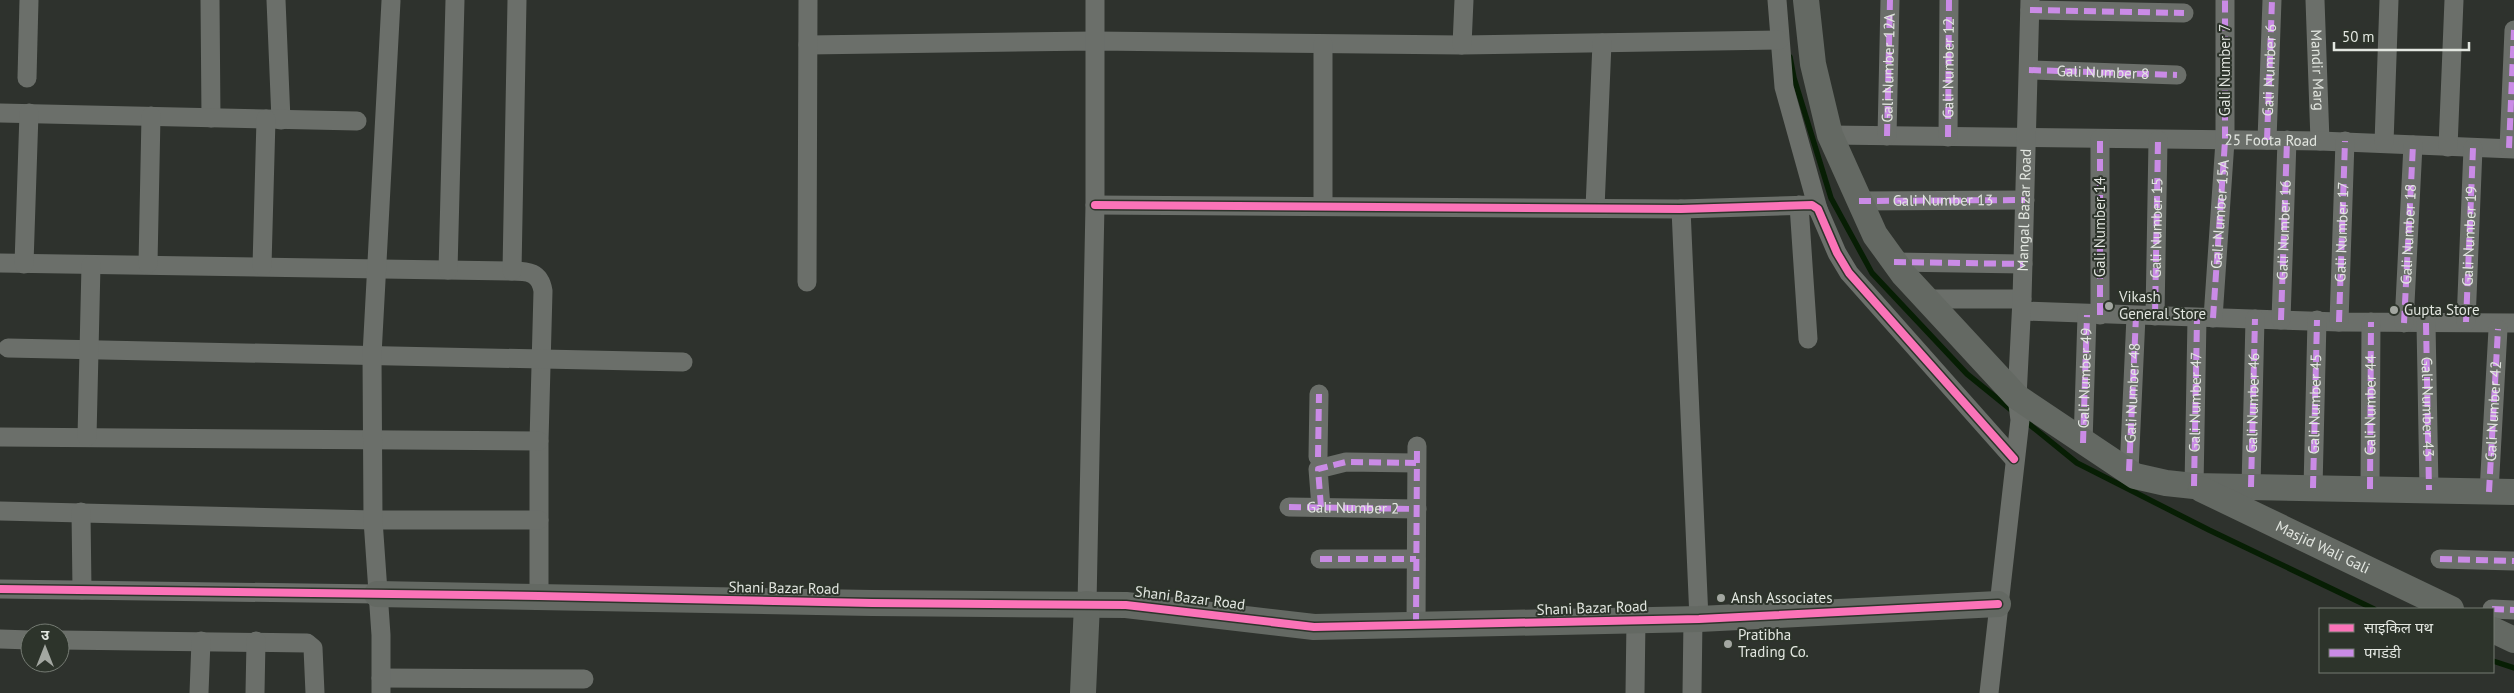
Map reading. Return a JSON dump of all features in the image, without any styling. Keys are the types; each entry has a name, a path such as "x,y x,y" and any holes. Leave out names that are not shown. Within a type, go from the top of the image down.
{"street":[{"path":"27,78 29,0"},
{"path":"210,0 210,118"},
{"path":"262,266 273,120 276,0"},
{"path":"448,270 455,0"},
{"path":"512,271 517,0"},
{"path":"807,282 808,0"},
{"path":"1083,693 1095,205 1095,0"},
{"path":"1462,45 1464,0"},
{"path":"1776,0 1784,87 1818,209 1836,254 1849,274 2015,451"},
{"path":"1806,0 1813,64 1830,135 1875,235 1894,262 2018,408 2083,442 2129,472 2151,480 2194,486 2502,492"},
{"name":"Gali Number 12A","path":"1887,136 1890,0"},
{"name":"Gali Number 12","path":"1948,137 1949,0"},
{"name":"Gali Number 7","path":"2225,0 2225,141"},
{"name":"Gali Number 6","path":"2267,140 2272,0"},
{"name":"Mandir Marg","path":"2315,0 2320,141"},
{"path":"2384,143 2388,0"},
{"path":"2448,147 2454,0"},
{"path":"391,1 372,355 373,520 381,635 381,685 499,686 584,679"},
{"path":"2030,5 2184,13"},
{"name":"Mangal Bazar Road","path":"1989,693 2018,408 2026,200 2030,5"},
{"path":"2512,149 2514,30"},
{"path":"808,45 1095,42 1462,45 1779,40"},
{"path":"1596,208 1602,43"},
{"path":"1323,44 1323,206"},
{"name":"Gali Number 8","path":"2029,70 2177,75"},
{"path":"0,112 357,121"},
{"path":"24,264 29,112"},
{"path":"148,264 151,116"},
{"name":"25 Foota Road","path":"1830,135 2027,139 2287,140 2512,149"},
{"name":"Gali Number 14","path":"2094,315 2100,139"},
{"name":"Gali Number 15","path":"2155,316 2158,140"},
{"name":"Gali Number 16","path":"2281,320 2287,140"},
{"name":"Gali Number 15A","path":"2204,318 2225,141"},
{"name":"Gali Number 17","path":"2339,322 2345,142"},
{"name":"Gali Number 18","path":"2404,323 2413,145"},
{"name":"Gali Number 19","path":"2466,322 2473,148"},
{"name":"Gali Number 13","path":"1859,201 2026,200"},
{"path":"1095,205 1681,209 1799,204 1812,205 1818,209"},
{"path":"1799,204 1808,339"},
{"path":"1681,209 1696,619 1692,693"},
{"path":"1894,262 2023,264"},
{"path":"0,263 378,268 512,271 534,274 541,280 543,358 539,441 540,596"},
{"path":"87,437 90,265"},
{"path":"1926,299 2022,305 2094,315 2339,322 2466,322 2506,326"},
{"name":"Gali Number 49","path":"2083,442 2094,315"},
{"name":"Gali Number 48","path":"2129,472 2136,316"},
{"name":"Gali Number 47","path":"2194,486 2204,318"},
{"name":"Gali Number 46","path":"2251,487 2255,319"},
{"name":"Gali Number 45","path":"2313,488 2317,320"},
{"name":"Gali Number 44","path":"2370,489 2371,322"},
{"name":"Gali Number 43","path":"2426,323 2429,490"},
{"name":"Gali Number 42","path":"2502,492 2506,326"},
{"path":"8,348 683,362"},
{"path":"1318,458 1319,394"},
{"path":"0,437 539,441"},
{"path":"1321,507 1318,469 1346,462 1417,454 1416,625"},
{"name":"Masjid Wali Gali","path":"2194,486 2449,608"},
{"name":"Gali Number 2","path":"1290,507 1417,509"},
{"path":"0,511 373,520 539,520"},
{"path":"80,512 82,590"},
{"path":"1320,559 1416,559"},
{"path":"2440,559 2514,561"},
{"path":"0,589 377,594"},
{"name":"Shani Bazar Road","path":"377,594 872,604 1126,605 1314,627 1696,619 1998,604"},
{"path":"2494,609 2514,610"},
{"path":"1635,693 1636,620"},
{"path":"2494,630 2514,640"},
{"path":"0,639 20,640"},
{"path":"70,640 297,641 307,643 314,648 314,693"},
{"path":"199,693 201,641"},
{"path":"256,641 256,693"}],"waterway":[{"path":"1790,57 1794,78 1831,198 1872,273 1967,374 2015,413"},
{"path":"2024,420 2077,463 2209,530 2372,608"},
{"path":"2494,661 2514,668"}],"marked path":[{"path":"1887,136 1890,0"},
{"path":"1948,137 1949,0"},
{"path":"2213,318 2225,141 2225,0"},
{"path":"2267,140 2272,0"},
{"path":"2030,10 2184,13"},
{"path":"2509,148 2514,30"},
{"path":"2029,70 2177,75"},
{"path":"2100,139 2100,315"},
{"path":"2155,316 2158,140"},
{"path":"2281,320 2287,140"},
{"path":"2339,322 2345,141"},
{"path":"2404,323 2413,145"},
{"path":"2466,322 2473,148"},
{"path":"1859,201 2025,200"},
{"path":"1894,262 2023,264"},
{"path":"2083,443 2087,315"},
{"path":"2129,471 2136,316"},
{"path":"2194,486 2197,318"},
{"path":"2251,487 2255,319"},
{"path":"2313,488 2317,320"},
{"path":"2370,489 2371,322"},
{"path":"2426,323 2429,490"},
{"path":"2489,492 2498,329"},
{"path":"1318,457 1319,394"},
{"path":"1416,625 1417,446"},
{"path":"1321,507 1318,469 1346,462 1416,463"},
{"path":"1289,507 1417,509"},
{"path":"1320,559 1416,559"},
{"path":"2440,559 2514,561"},
{"path":"2494,609 2514,610"}],"cycle path":[{"path":"1095,205 1681,209 1812,205 1818,209 1837,253 1849,273 2014,459"},
{"path":"0,589 539,596 872,603 1126,605 1314,627 1699,619 1998,604"}],"place":[{"name":"Vikash General Store","path":"2109,306"},
{"name":"Gupta Store","path":"2394,310"},
{"name":"Ansh Associates","path":"1721,598"},
{"name":"Pratibha Trading Co.","path":"1728,644"}]}
